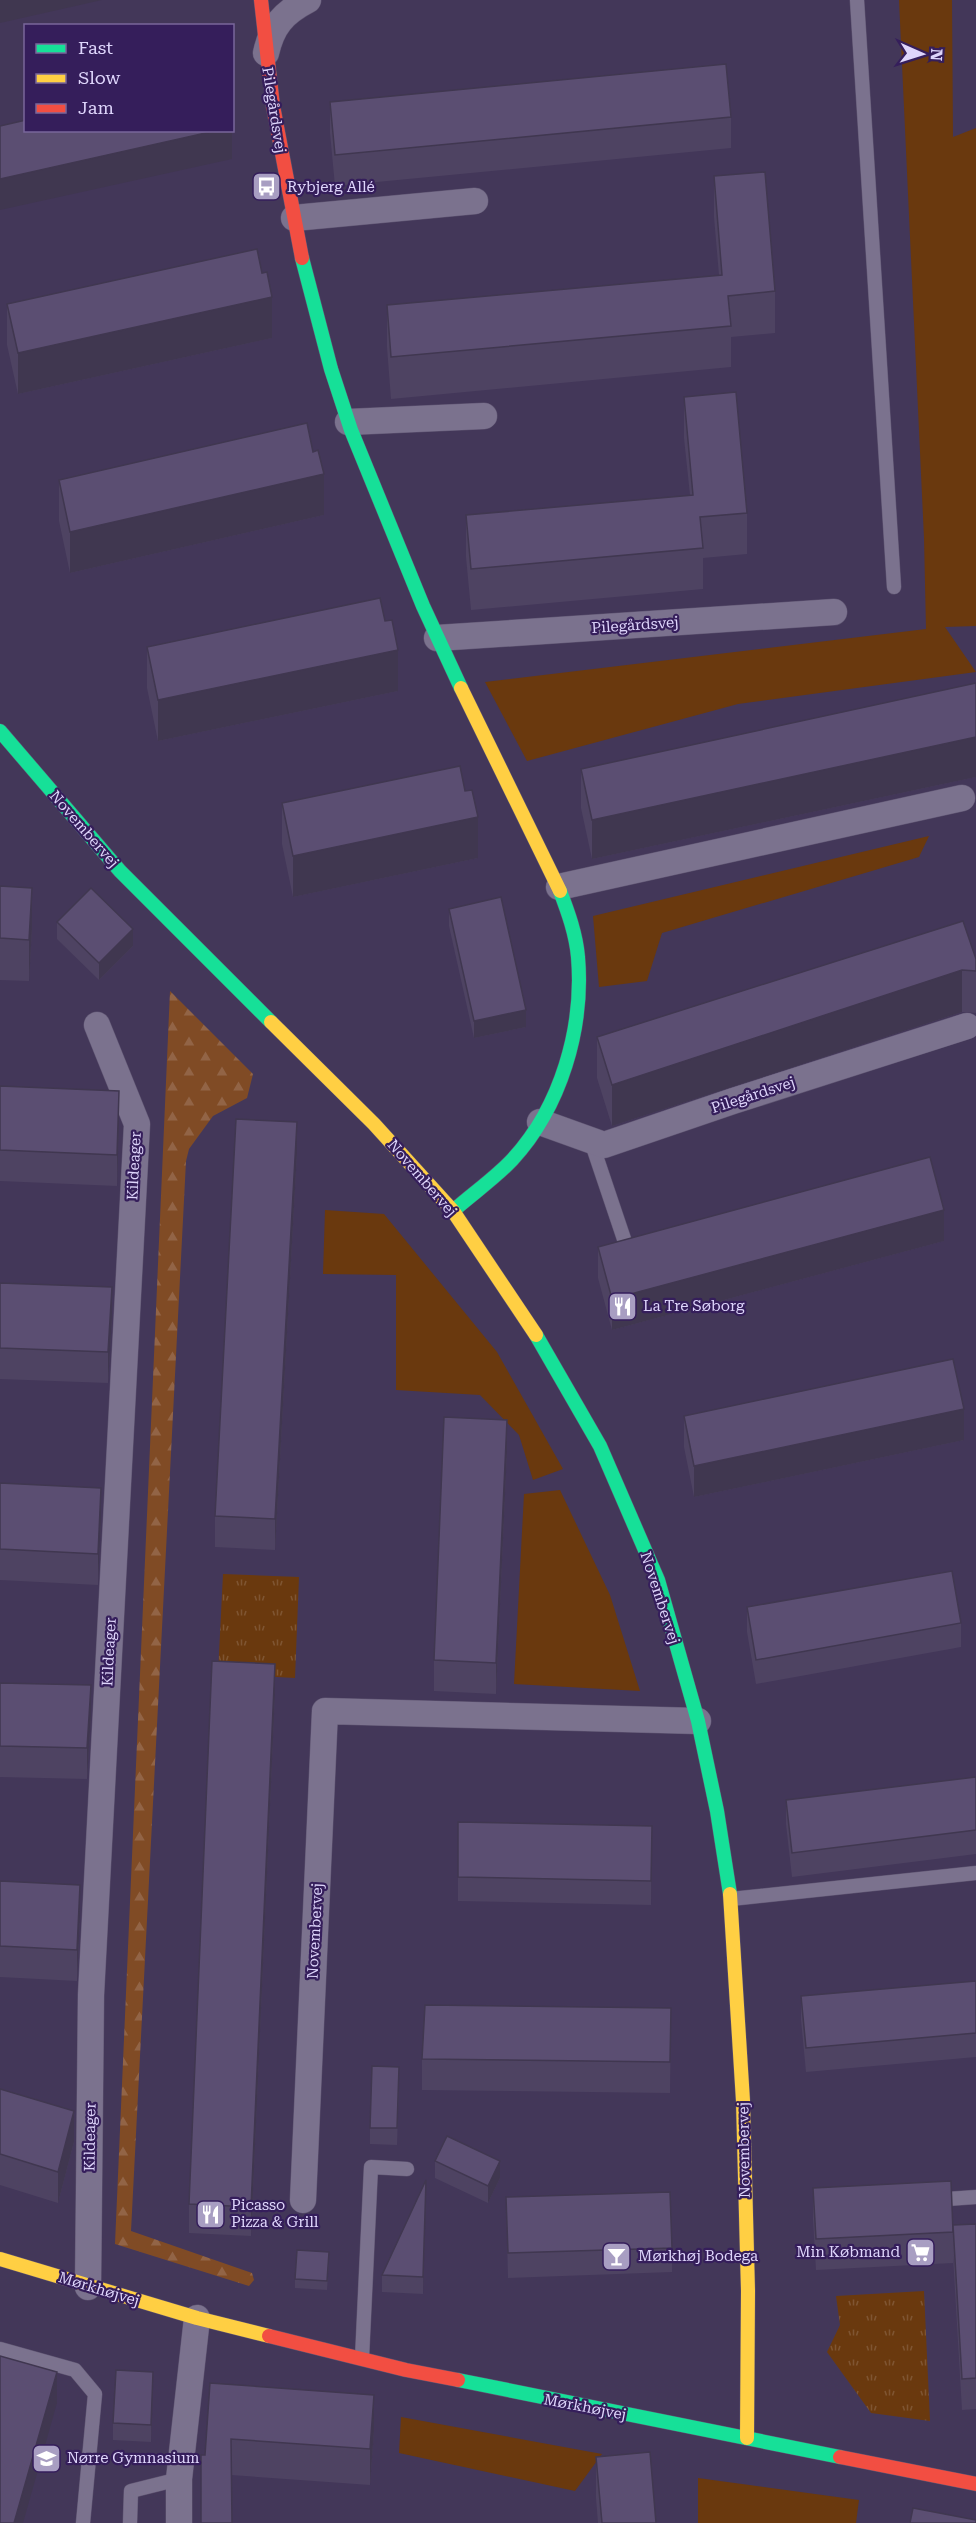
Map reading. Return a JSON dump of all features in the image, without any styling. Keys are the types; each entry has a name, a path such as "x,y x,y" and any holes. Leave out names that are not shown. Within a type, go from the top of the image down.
{"street":[{"name":"Pilegårdsvej","path":"261,0 265,57 294,218 323,343 348,422 437,638 559,887 576,937 580,975 578,1014 570,1052 558,1088 540,1122 513,1158 453,1211"},
{"path":"265,57 270,34 290,10 308,0"},
{"path":"294,218 475,201"},
{"path":"348,422 484,416"},
{"name":"Pilegårdsvej","path":"437,638 834,612"},
{"name":"Novembervej","path":"0,731 120,871 374,1124 453,1211 526,1318 600,1446 658,1580 698,1721 731,1899 743,2101 748,2291 747,2438"},
{"path":"559,887 962,798"},
{"name":"Kildeager","path":"88,2287 91,1995 137,1124 98,1025"},
{"name":"Pilegårdsvej","path":"540,1122 604,1145 732,1101 967,1026"},
{"name":"Novembervej","path":"303,2200 325,1711 698,1721"},
{"name":"Mørkhøjvej","path":"0,2259 197,2318 518,2394 976,2484"},
{"path":"179,2523 179,2479 197,2318"}],"lane":[{"path":"857,0 894,587"},
{"path":"591,1141 625,1242"},
{"path":"731,1899 976,1874"},
{"path":"362,2358 370,2167 407,2169"},
{"path":"918,2200 976,2198"},
{"path":"0,2349 75,2370 95,2394 83,2523"},
{"path":"130,2523 131,2491 179,2479"}],"green space":[{"path":"899,0 952,0 953,137 976,128 976,626 945,627 976,672 738,704 527,761 485,682 926,629 924,538"},
{"path":"929,836 919,857 662,933 647,981 599,987 593,916"},
{"path":"170,991 253,1074 247,1098 213,1116 189,1149 186,1161 131,2231 252,2273 254,2280 249,2286 115,2244"},
{"path":"325,1210 384,1214 497,1352 563,1469 533,1480 519,1435 480,1395 396,1390 396,1275 323,1274"},
{"path":"560,1490 610,1595 640,1691 514,1684 524,1494"},
{"path":"223,1574 299,1577 295,1678 218,1674"},
{"path":"924,2291 930,2421 871,2413 827,2352 840,2325 836,2296"},
{"path":"401,2417 602,2454 575,2491 399,2453"},
{"path":"698,2478 859,2500 856,2523 698,2523"}],"building":[{"path":"726,64 731,117 335,155 330,102"},
{"path":"24,120 24,132 210,132 0,179 0,126"},
{"path":"765,172 775,291 728,296 731,326 391,357 387,305 722,275 714,176"},
{"path":"257,249 262,273 267,272 272,297 18,353 7,304"},
{"path":"736,392 747,513 700,517 703,548 471,569 466,515 693,495 684,397"},
{"path":"307,423 313,452 318,450 324,474 70,532 59,480"},
{"path":"380,598 385,621 392,620 398,650 158,700 147,647"},
{"path":"976,683 976,737 592,820 581,769"},
{"path":"460,766 465,791 472,790 478,817 293,856 282,803"},
{"path":"0,886 32,888 29,940 0,938"},
{"path":"91,888 133,929 99,963 57,922"},
{"path":"501,897 526,1010 474,1021 449,909"},
{"path":"963,921 976,959 976,971 962,970 612,1085 597,1037"},
{"path":"0,1086 119,1091 117,1155 0,1150"},
{"path":"236,1119 297,1122 275,1519 215,1516"},
{"path":"930,1157 944,1210 612,1299 598,1247"},
{"path":"0,1283 112,1287 108,1352 0,1348"},
{"path":"953,1359 964,1409 694,1466 684,1416"},
{"path":"444,1417 507,1420 496,1663 434,1660"},
{"path":"0,1483 101,1488 98,1554 0,1549"},
{"path":"952,1571 961,1623 756,1660 747,1607"},
{"path":"212,1661 275,1664 251,2207 189,2204"},
{"path":"0,1683 91,1685 87,1748 0,1746"},
{"path":"976,1777 976,1830 792,1853 786,1800"},
{"path":"458,1822 652,1826 651,1881 458,1877"},
{"path":"0,1881 80,1885 77,1950 0,1946"},
{"path":"976,1981 976,2033 806,2048 801,1996"},
{"path":"425,2005 671,2008 670,2062 422,2059"},
{"path":"372,2066 399,2067 397,2128 370,2128"},
{"path":"0,2089 74,2111 58,2172 0,2154"},
{"path":"447,2136 500,2161 488,2186 435,2161"},
{"path":"426,2180 423,2277 382,2275"},
{"path":"951,2181 953,2232 816,2239 813,2188"},
{"path":"670,2192 672,2248 508,2253 506,2197"},
{"path":"976,2224 976,2378 962,2379 953,2225"},
{"path":"297,2250 329,2252 327,2281 295,2279"},
{"path":"0,2356 57,2372 14,2523 0,2523"},
{"path":"116,2370 153,2372 151,2425 113,2423"},
{"path":"210,2383 374,2395 370,2449 231,2439 232,2523 201,2523 201,2455 205,2455"},
{"path":"650,2452 656,2523 602,2523 596,2457"},
{"path":"913,2508 976,2520 976,2523 910,2523"}],"traffic: fast":[{"path":"302,258 331,369 351,430 423,606 461,688"},
{"path":"0,731 120,871 271,1022"},
{"path":"453,1211 505,1167 529,1139 544,1116 566,1065 573,1038 579,984 575,940 560,891"},
{"path":"536,1335 600,1446 658,1580 698,1721 717,1811 730,1894"},
{"path":"458,2380 840,2457"}],"traffic: slow":[{"path":"461,688 560,891"},
{"path":"271,1022 374,1124 453,1211 536,1335"},
{"path":"730,1894 743,2101 748,2291 747,2438"},
{"path":"0,2259 197,2318 269,2336"}],"traffic: jam":[{"path":"261,0 273,106 302,258"},
{"path":"269,2336 406,2370 458,2380"},
{"path":"840,2457 976,2484"}],"place":[{"name":"Rybjerg Allé","path":"266,187"},
{"name":"La Tre Søborg","path":"622,1306"},
{"name":"Picasso Pizza & Grill","path":"210,2214"},
{"name":"Min Købmand","path":"921,2252"},
{"name":"Mørkhøj Bodega","path":"617,2256"},
{"name":"Nørre Gymnasium","path":"46,2458"}]}
